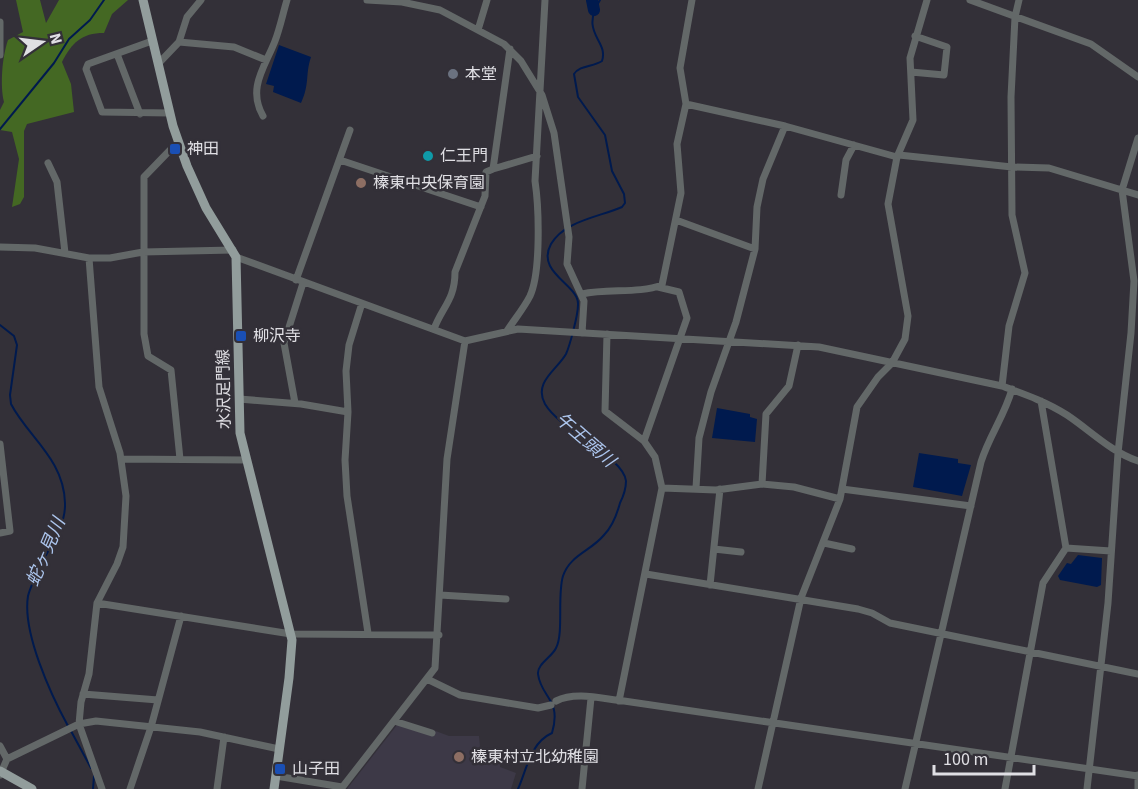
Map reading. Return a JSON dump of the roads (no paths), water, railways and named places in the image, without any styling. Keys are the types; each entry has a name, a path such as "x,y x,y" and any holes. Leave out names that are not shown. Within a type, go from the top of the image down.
{"main road":[{"path":"142,0 170,113 194,185 234,254"},
{"name":"水沢足門線","path":"234,254 240,433 291,634 289,678 274,789"},
{"path":"1,773 32,789"}],"street":[{"path":"158,64 179,42 188,17 201,0"},
{"path":"263,116 256,104 255,92 259,74 275,41 287,0"},
{"path":"367,0 428,3 510,49 521,61 542,95 554,134 569,233 567,264 585,302 580,333"},
{"path":"478,30 487,0"},
{"path":"507,331 530,297 535,283 539,204 535,181 542,95 545,0"},
{"path":"658,287 662,285 681,193 677,144 686,104 680,68 692,0"},
{"path":"758,789 801,598 840,499 857,407 878,377 892,363 904,339 908,323 888,204 898,156 913,120 910,58 927,0"},
{"path":"970,0 1091,44 1138,77"},
{"path":"1002,386 1009,326 1025,273 1012,215 1011,97 1015,17 1019,0"},
{"path":"0,22 0,55"},
{"path":"911,72 944,75 947,47 915,36"},
{"path":"152,41 88,64 86,69 102,112 170,113"},
{"path":"179,42 234,47 266,60"},
{"path":"493,169 510,49"},
{"path":"117,54 140,114"},
{"path":"686,104 785,126 898,156 1012,167 1049,168 1138,195"},
{"path":"696,488 699,438 756,249 757,207 763,179 785,126"},
{"path":"295,403 284,343 300,282 350,130"},
{"path":"1087,789 1101,666 1134,281 1122,190 1138,138"},
{"path":"842,195 846,160 854,145"},
{"path":"173,147 144,177 143,252 146,352 153,360 171,370 180,459"},
{"path":"434,329 447,309 455,285 455,272 485,196 486,172 537,156"},
{"path":"340,160 481,207"},
{"path":"48,163 57,182 65,253"},
{"path":"676,219 756,249"},
{"path":"0,247 35,248 89,258 110,258 143,252 234,254 300,282 465,340 518,329 729,340 798,345 846,352 1012,389 1065,414 1118,453 1138,461"},
{"path":"89,258 99,387 121,459 126,496 123,547 97,603 89,674 83,694 79,724 102,789"},
{"path":"582,294 604,289 658,287 679,292 687,318 682,338 644,441"},
{"path":"362,303 349,345 346,371 348,412 345,460 347,496 368,633"},
{"path":"607,334 605,411 644,441 655,457 662,488 619,701"},
{"path":"276,776 342,788 435,668 439,635 447,459 465,340"},
{"path":"762,484 766,414 789,386 798,345"},
{"path":"905,789 986,445 1006,409 1012,389"},
{"path":"238,399 295,403 348,412"},
{"path":"1005,789 1043,583 1066,548 1041,401"},
{"path":"0,444 10,531 0,533"},
{"path":"121,459 245,459"},
{"path":"662,488 720,489 762,484 794,487 840,499"},
{"path":"710,585 720,489"},
{"path":"842,489 971,506"},
{"path":"824,543 852,549"},
{"path":"1066,548 1111,551"},
{"path":"714,549 741,552"},
{"path":"646,574 858,609 872,613 890,623 1138,674"},
{"path":"440,595 506,599"},
{"path":"97,603 291,634 439,635"},
{"path":"130,789 151,727 181,616"},
{"path":"427,679 460,695 538,708 563,698 619,701 773,721 1138,776 1138,789"},
{"path":"83,694 158,700"},
{"path":"582,789 591,698"},
{"path":"1,773 7,759 79,724 96,721 224,737 279,749"},
{"path":"394,721 432,733"},
{"path":"217,789 224,737"},
{"path":"0,746 7,759"}],"water":[{"path":"279,45 311,57 306,90 301,103 273,92 274,86 266,84"},
{"path":"717,408 750,414 750,417 757,419 755,442 712,438"},
{"path":"919,453 958,459 958,463 971,465 962,496 913,487"},
{"path":"1078,555 1102,558 1101,585 1097,587 1060,580 1058,576 1067,563 1071,564"}],"waterway":[{"name":"蛇ヶ見川","path":"0,129 54,63 69,39 90,20 104,0"},
{"name":"午王頭川","path":"592,0 594,10"},
{"name":"午王頭川","path":"518,789 534,750 545,737 552,733 553,706 540,682 538,670 554,651 558,641 563,576 571,563 599,540 609,528 626,484 623,472 615,463 553,414 542,396 544,383 566,354 574,330 578,305 577,298 553,271 549,263 548,254 551,244 557,236 573,225 622,207 625,203 624,194 612,171 605,135 578,97 574,74 580,69 602,61 602,47 593,29 592,21 600,0"},
{"name":"蛇ヶ見川","path":"0,325 14,336 17,345 10,395 11,404 52,461 63,487 65,503 63,521 31,586 27,611 39,663 68,726"},
{"name":"蛇ヶ見川","path":"71,731 91,768"},
{"name":"蛇ヶ見川","path":"93,789 94,776"}],"place":[{"name":"本堂","path":"453,74"},
{"name":"神田","path":"175,149"},
{"name":"仁王門","path":"428,156"},
{"name":"榛東中央保育園","path":"361,183"},
{"name":"柳沢寺","path":"241,336"},
{"name":"榛東村立北幼稚園","path":"459,757"},
{"name":"山子田","path":"280,769"}]}
